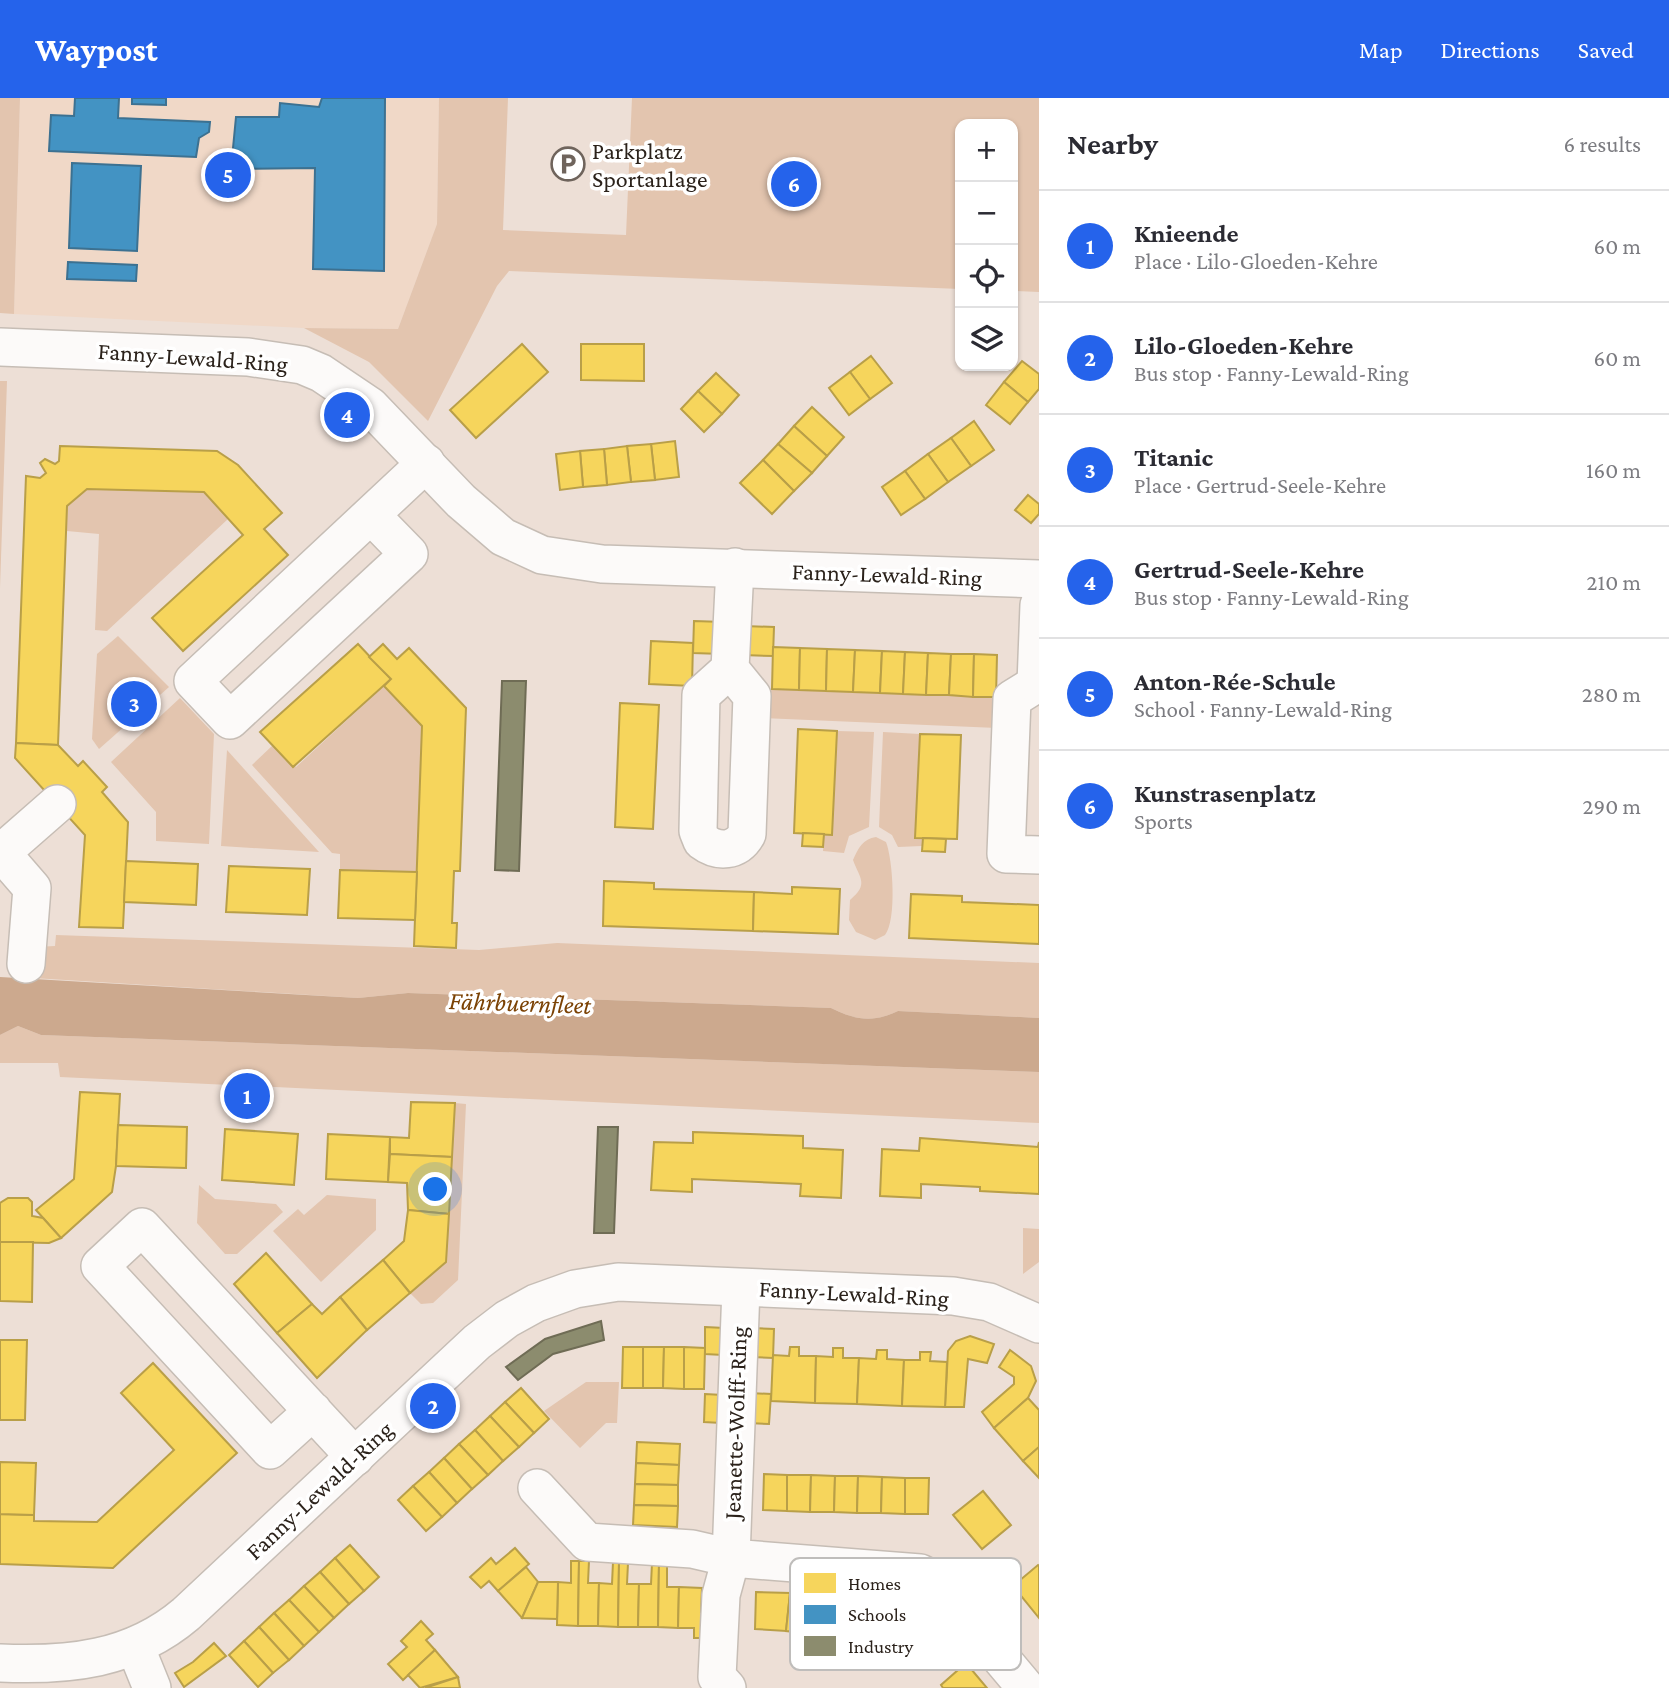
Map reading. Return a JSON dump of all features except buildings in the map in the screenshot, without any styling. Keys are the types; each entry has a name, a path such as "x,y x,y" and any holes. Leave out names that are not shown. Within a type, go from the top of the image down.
{"street":[{"name":"Fanny-Lewald-Ring","path":"0,347 248,357 302,365 353,393 400,435 491,529 542,555 588,563 1039,579"},
{"path":"372,516 409,554 230,720 193,681 426,463"},
{"path":"730,669 736,567"},
{"path":"1039,605 1037,685 1012,699 1006,854 1039,855"},
{"path":"26,964 32,888 1,852 57,804"},
{"path":"313,1412 270,1450 100,1266 142,1227 355,1457"},
{"name":"Fanny-Lewald-Ring","path":"0,1663 69,1663 113,1655 135,1646 186,1614 477,1342 507,1319 536,1303 575,1289 618,1282 972,1298 1008,1308 1039,1324"},
{"name":"Jeanette-Wolff-Ring","path":"727,1688 717,1677 721,1595 731,1558 741,1288"},
{"name":"Jeanette-Wolff-Ring","path":"537,1488 587,1542 692,1549 731,1558 790,1563"},
{"path":"135,1646 152,1688"},
{"name":"Jeanette-Wolff-Ring","path":"1011,1670 1026,1688"}],"shaded area":[{"path":"0,98 20,98 14,314 0,313"},
{"path":"20,98 439,98 437,224 398,329 304,328 14,314"},
{"path":"439,98 508,98 503,230 626,235 632,98 1039,98 1039,292 1018,291 1018,119 955,119 955,289 509,271 497,286 428,421 369,362 304,328 398,329 437,224"},
{"path":"0,381 7,381 0,588"},
{"path":"87,489 204,492 228,519 107,631 95,630 99,534 67,531 67,506"},
{"path":"118,636 169,687 99,749 92,739 97,654"},
{"path":"384,686 422,726 417,872 340,870 340,854 332,853 252,765 273,745 296,767"},
{"path":"772,689 998,697 997,728 760,718 760,694"},
{"path":"180,698 214,734 209,844 156,841 156,812 111,762"},
{"path":"837,731 874,732 869,827 849,836 844,853 823,851 824,834 832,834"},
{"path":"883,732 920,734 915,837 923,838 922,846 898,847 892,835 879,827"},
{"path":"227,750 319,852 221,846"},
{"path":"876,837 886,842 893,890 889,927 885,935 875,940 856,932 849,920 850,900 861,885 853,860 862,845"},
{"path":"56,935 479,950 557,943 1039,963 1039,1018 898,1011 880,1017 864,1018 831,1008 408,993 358,998 33,978 35,947 55,946"},
{"path":"18,1026 41,1035 1039,1072 1039,1123 60,1077 58,1063 0,1063 0,1035"},
{"path":"455,1103 466,1104 458,1280 433,1303 421,1304 410,1293 446,1262"},
{"path":"199,1185 215,1199 276,1204 283,1212 237,1254 225,1254 197,1223"},
{"path":"327,1195 376,1199 376,1230 321,1282 273,1231 298,1209 304,1215"},
{"path":"1023,1228 1039,1229 1039,1262 1023,1274"},
{"path":"586,1382 619,1382 617,1423 606,1423 580,1448 544,1411"}],"water":[{"name":"Fährbuernfleet","path":"0,977 358,998 408,993 831,1008 864,1018 880,1017 898,1011 1039,1018 1039,1072 41,1035 18,1026 0,1035"}],"place":[{"name":"Parkplatz Sportanlage","path":"568,164"},
{"name":"Anton-Rée-Schule","path":"228,175"},
{"name":"Kunstrasenplatz","path":"794,184"},
{"name":"Gertrud-Seele-Kehre","path":"347,415"},
{"name":"Titanic","path":"134,704"},
{"name":"Knieende","path":"247,1096"},
{"name":"Lilo-Gloeden-Kehre","path":"433,1406"}]}
